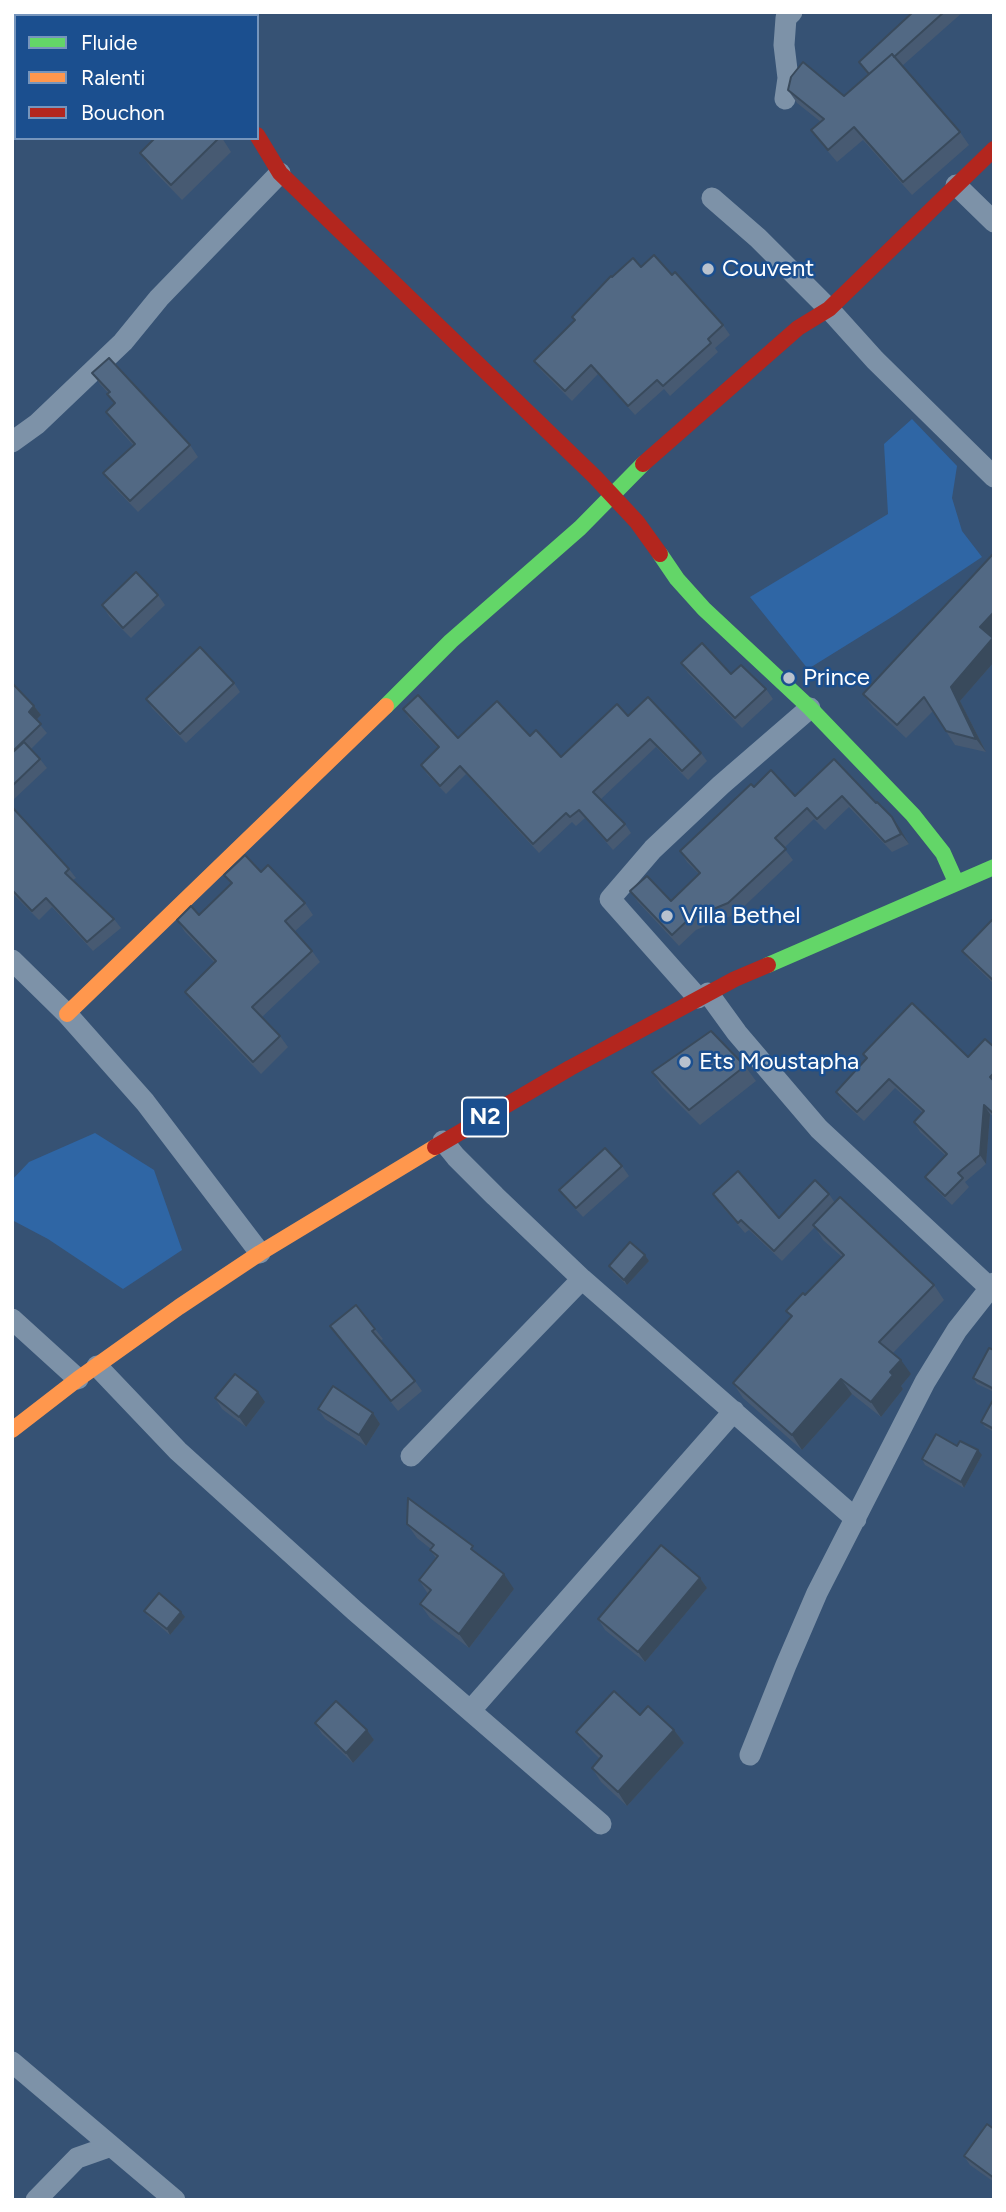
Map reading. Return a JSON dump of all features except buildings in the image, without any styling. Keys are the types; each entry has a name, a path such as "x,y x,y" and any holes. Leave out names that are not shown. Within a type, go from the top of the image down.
{"main road":[{"path":"259,138 281,173 595,477 637,522 677,579 704,609 810,708 928,832 943,853 956,882"},
{"path":"67,1014 451,642 579,528 654,453 798,328 829,309 994,149"},
{"name":"N2","path":"12,1430 78,1379 260,1253 443,1141 633,1032 703,995 801,949 994,867"}],"street":[{"path":"785,99 788,78 784,45 786,18 792,12"},
{"path":"15,434 37,424 123,342 159,298 281,173"},
{"path":"956,186 994,222"},
{"path":"712,198 758,238 829,309 875,360 994,477"},
{"path":"750,1755 817,1593 925,1382 957,1330 992,1285 819,1129 703,995 610,899 653,849 721,785 810,708"},
{"path":"12,960 67,1014 161,1122 260,1253"},
{"path":"443,1141 495,1196 582,1279 856,1519"},
{"path":"411,1456 582,1279"},
{"path":"12,1319 78,1379"},
{"path":"97,1366 178,1451 355,1611 601,1824"},
{"path":"471,1710 734,1411"},
{"path":"12,2062 175,2200"},
{"path":"36,2200 77,2158 111,2146"}],"shaded area":[{"path":"912,419 957,466 952,498 962,531 982,557 808,669 750,597 888,514 884,444"},
{"path":"95,1133 154,1170 182,1250 123,1289 48,1239 12,1220 12,1180 29,1162"}],"traffic: fast":[{"path":"386,706 451,641 580,528 643,464"},
{"path":"660,554 677,579 704,609 810,708 913,815 943,853 956,882"},
{"path":"768,965 994,867"}],"traffic: slow":[{"path":"67,1014 386,706"},
{"path":"12,1430 179,1307 260,1253 435,1147"}],"traffic: jam":[{"path":"259,138 280,173 595,477 637,522 660,554"},
{"path":"643,464 798,328 829,309 994,149"},
{"path":"435,1147 570,1068 735,979 768,965"}],"place":[{"name":"Couvent","path":"708,269"},
{"name":"Prince","path":"789,678"},
{"name":"Villa Bethel","path":"667,916"},
{"name":"Ets Moustapha","path":"685,1062"}]}
